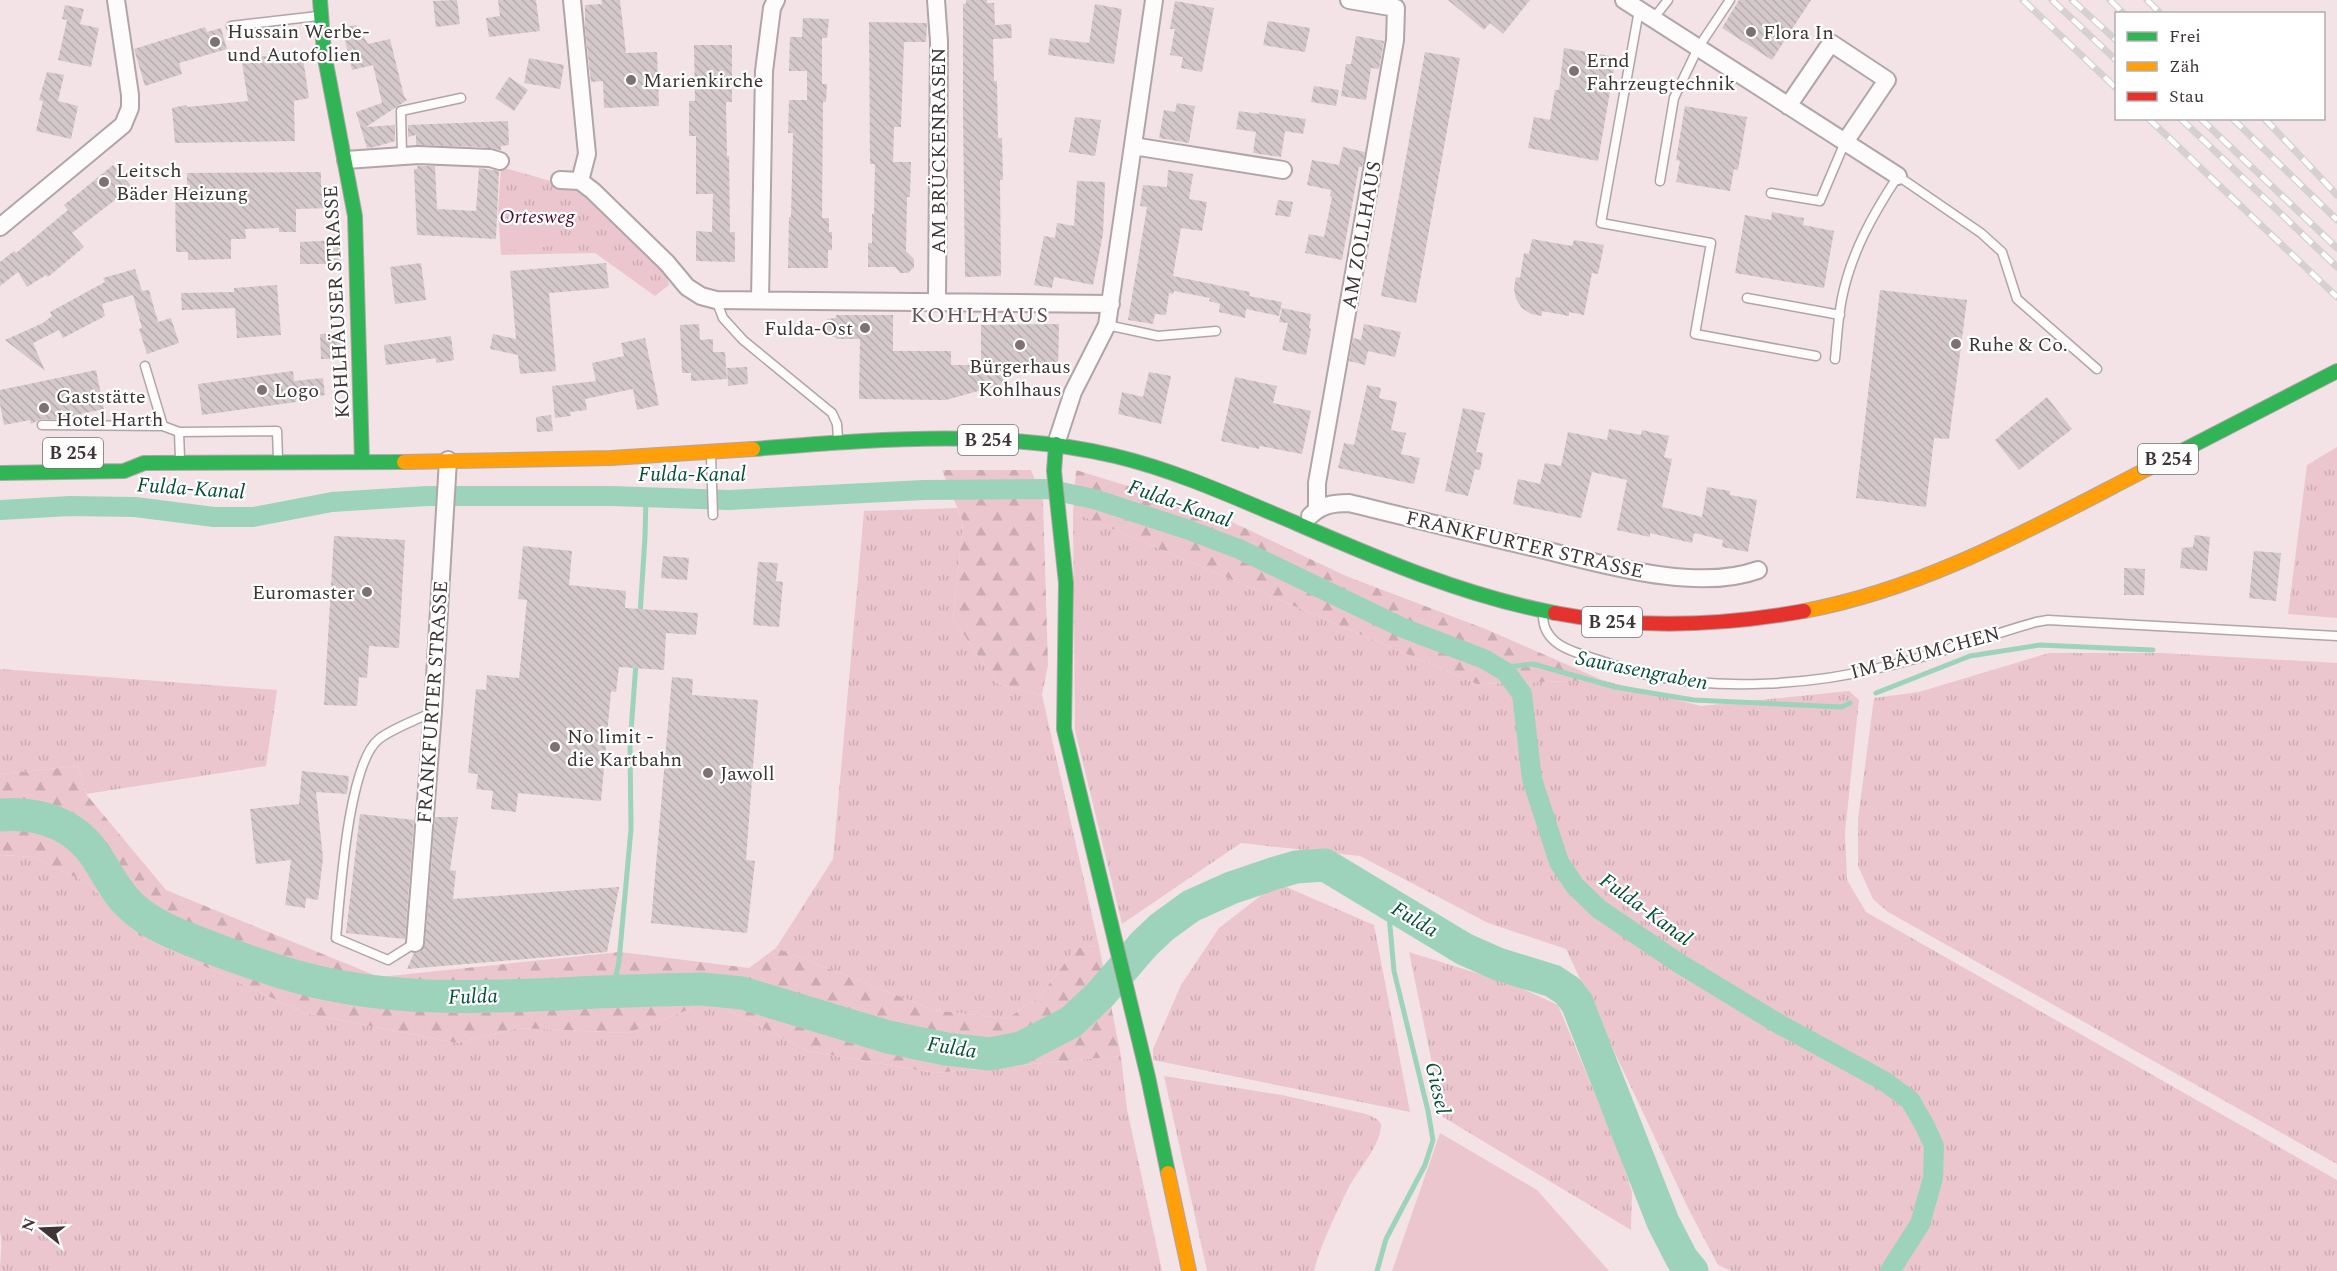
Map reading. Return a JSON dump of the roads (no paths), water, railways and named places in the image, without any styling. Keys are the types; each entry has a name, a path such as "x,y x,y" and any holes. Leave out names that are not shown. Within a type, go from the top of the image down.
{"main road":[{"name":"KOHLHÄUSER STRASSE","path":"320,0 324,52 354,205 362,461"},
{"name":"B 254","path":"0,473 124,471 144,463 612,458 920,438 1056,444 1135,462 1189,481 1401,568 1543,611 1614,622 1703,622 1767,617 1802,611 1880,593 1940,572 1998,546 2337,371"},
{"path":"1056,444 1054,471 1066,583 1064,729 1136,1027 1189,1271"},
{"name":"B 254","path":"124,453 144,463"}],"street":[{"path":"0,227 123,125 130,108 130,95 116,0"},
{"path":"572,0 587,154 580,181"},
{"path":"760,300 764,71 772,8 776,0"},
{"name":"AM BRÜCKENRASEN","path":"936,0 939,41 937,302"},
{"path":"1056,444 1073,392 1107,325 1154,0"},
{"name":"AM ZOLLHAUS","path":"1317,508 1317,483 1395,40 1396,8 1349,0"},
{"path":"1624,0 1898,176"},
{"path":"1788,106 1831,43 1887,80 1845,142"},
{"path":"1133,146 1283,170"},
{"path":"346,160 402,156 478,158 500,161"},
{"path":"560,180 580,181 606,202 667,263 687,287 700,296 716,300 1111,304"},
{"name":"FRANKFURTER STRASSE","path":"415,943 433,711 448,460"},
{"name":"FRANKFURTER STRASSE","path":"1317,508 1334,503 1349,503 1605,564 1676,576 1726,578 1758,570"},
{"path":"1304,527 1317,508"}],"lane":[{"path":"1668,0 1646,14 1601,223 1711,243 1695,334 1816,356"},
{"path":"1660,181 1674,98 1698,48 1730,0"},
{"path":"231,26 321,16"},
{"path":"402,156 401,111 461,98"},
{"path":"1771,193 1821,201 1845,142"},
{"path":"1834,359 1842,298 1856,252 1872,217 1898,176 1982,233 2002,252 2017,299 2097,369"},
{"path":"1747,298 1840,315"},
{"path":"716,300 723,318 743,340 832,413 837,424 838,443"},
{"path":"1107,325 1158,336 1216,331"},
{"path":"145,366 163,426"},
{"path":"42,425 163,426 179,432 277,431 278,462"},
{"path":"179,432 180,463"},
{"path":"711,452 713,515"},
{"name":"IM BÄUMCHEN","path":"1543,611 1542,626 1547,634 1555,642 1584,656 1651,676 1724,684 1765,683 1858,673 1908,661 2048,620 2337,636"},
{"path":"415,943 388,960 336,938 351,807 368,752 380,739 433,711"}],"waterway":[{"name":"Fulda-Kanal","path":"0,510 70,506 135,507 214,517 253,517 332,502 427,496 611,496 729,500 924,490 1047,489 1094,499 1239,549 1403,628 1484,659 1506,672 1522,694 1532,779 1559,862 1575,886 1599,909 1677,962 1779,1024 1884,1081 1910,1100 1934,1146 1933,1178 1920,1224 1890,1271"},
{"path":"640,615 646,497"},
{"name":"Saurasengraben","path":"1876,693 1970,656 2040,645 2153,650"},
{"path":"613,992 619,961 631,829 630,745 636,663"},
{"name":"Saurasengraben","path":"1499,668 1533,664 1615,687 1694,700 1842,707 1850,703"},
{"name":"Fulda","path":"0,815 37,817 71,831 90,848 125,900 161,927 232,956 311,980 370,991 425,996 507,996 702,989 742,993 888,1037 946,1049 990,1054 1021,1048 1071,1022 1100,995 1144,944 1162,927 1191,906 1231,888 1272,874 1296,867 1325,865 1464,949 1498,964 1553,981 1568,991 1577,1003 1663,1222 1682,1259 1692,1271"},
{"name":"Giesel","path":"1377,1271 1386,1239 1425,1165 1433,1140 1394,971 1388,904"}],"railway":[{"path":"2023,0 2115,87"},
{"path":"2052,0 2115,59"},
{"path":"2072,0 2115,39"},
{"path":"2110,0 2122,12"},
{"path":"2147,0 2159,12"},
{"path":"2150,120 2337,297"},
{"path":"2182,120 2337,267"},
{"path":"2202,120 2337,248"},
{"path":"2234,120 2337,220"},
{"path":"2266,120 2337,195"}],"place":[{"name":"Flora In","path":"1751,32"},
{"name":"Hussain Werbe- und Autofolien","path":"215,42"},
{"name":"Ernd Fahrzeugtechnik","path":"1574,71"},
{"name":"Marienkirche","path":"631,80"},
{"name":"Leitsch Bäder Heizung","path":"104,182"},
{"name":"Fulda-Ost","path":"865,328"},
{"name":"Ruhe & Co.","path":"1956,344"},
{"name":"Bürgerhaus Kohlhaus","path":"1020,345"},
{"name":"Logo","path":"262,390"},
{"name":"Gaststätte Hotel Harth","path":"44,408"},
{"name":"Euromaster","path":"367,592"},
{"name":"No limit - die Kartbahn","path":"555,747"},
{"name":"Jawoll","path":"708,773"}],"district":[{"name":"KOHLHAUS","path":"980,314"}],"park label":[{"name":"Ortesweg","path":"537,216"}]}
